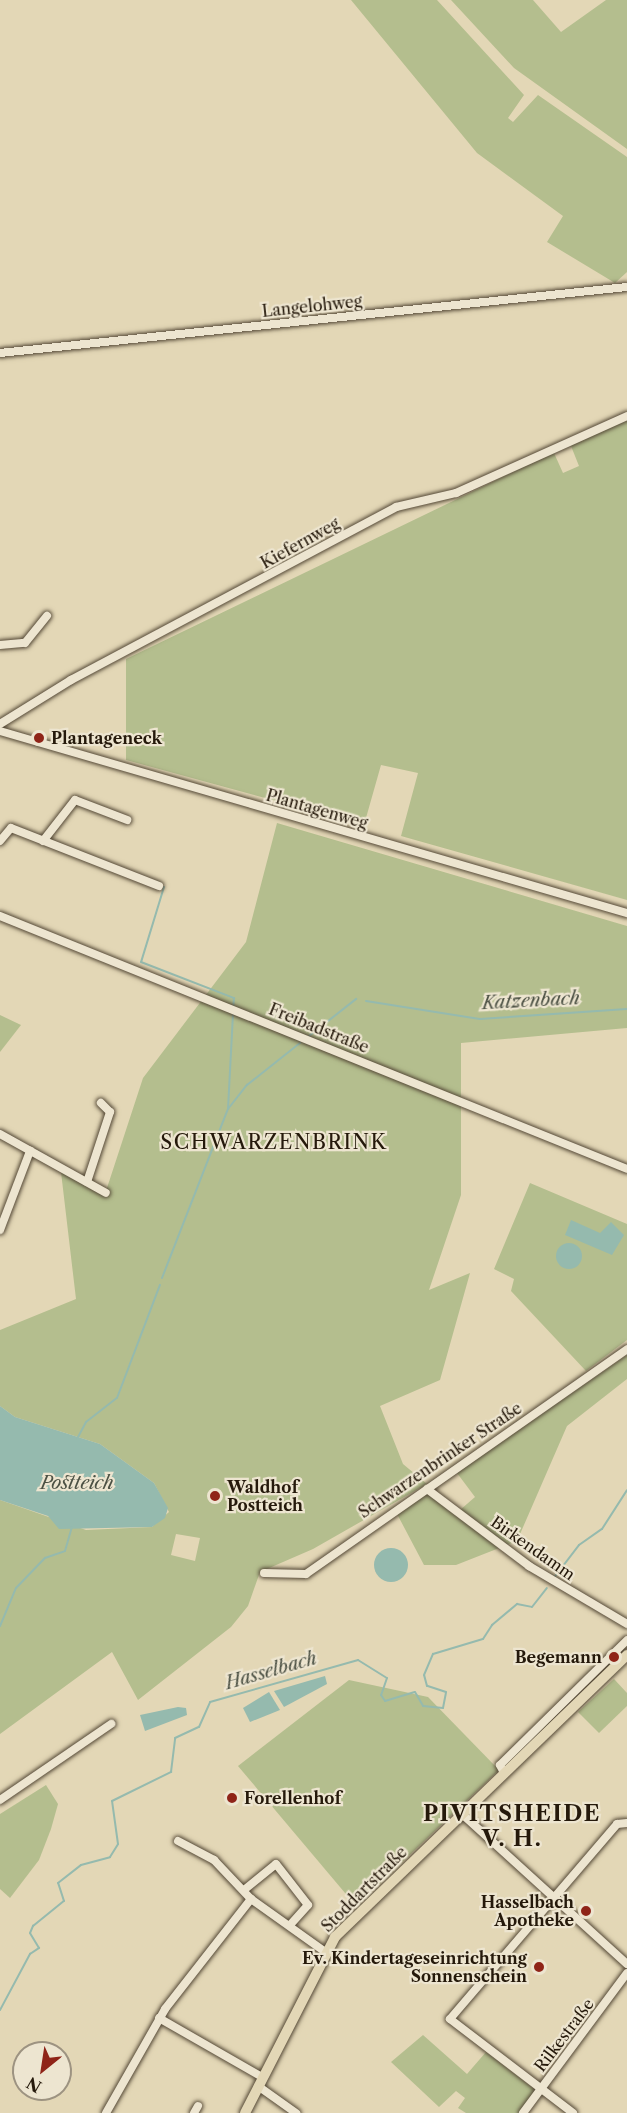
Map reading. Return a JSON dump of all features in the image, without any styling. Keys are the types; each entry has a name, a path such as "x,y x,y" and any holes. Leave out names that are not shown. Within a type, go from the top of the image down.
{"main road":[{"name":"Stoddartstraße","path":"245,2113 324,1952 462,1814 627,1655"}],"street":[{"name":"Langelohweg","path":"0,353 627,287"},
{"name":"Kiefernweg","path":"0,724 71,680 396,507 456,493 627,416"},
{"path":"0,645 25,643 47,616"},
{"name":"Plantagenweg","path":"0,732 627,913"},
{"path":"43,841 75,800 127,820"},
{"path":"0,841 11,828 159,886"},
{"name":"Freibadstraße","path":"0,916 627,1170"},
{"path":"87,1182 110,1112 101,1103"},
{"path":"0,1134 106,1193"},
{"path":"0,1230 30,1151"},
{"name":"Schwarzenbrinker Straße","path":"264,1573 306,1574 627,1348"},
{"name":"Birkendamm","path":"427,1489 530,1566 627,1624"},
{"name":"Stoddartstraße","path":"504,1773 500,1765 627,1640"},
{"path":"0,1800 111,1724"},
{"path":"462,1814 552,1901 627,1964"},
{"path":"573,2113 450,2019 617,1824 627,1822"},
{"path":"178,1841 214,1860 251,1899 291,1924 324,1952"},
{"path":"244,1890 276,1864 308,1905 291,1924"},
{"path":"106,2113 159,2018 251,1899"},
{"name":"Rilkestraße","path":"524,2113 627,1973"},
{"path":"159,2018 260,2082 296,2113"}],"green space":[{"path":"351,0 437,0 524,95 508,118 513,122 538,95 627,157 627,272 615,283 547,242 563,216 477,153"},
{"path":"451,0 533,0 561,32 606,0 627,0 627,149 514,68"},
{"path":"627,417 627,900 401,836 418,773 381,765 364,825 126,760 126,659","holes":["571,446 579,466 563,473 554,453"]},
{"path":"277,823 627,926 627,1028 461,1043 461,1195 429,1290 470,1273 440,1380 380,1406 403,1464 427,1484 313,1549 260,1572 248,1606 231,1627 138,1700 112,1652 0,1734 0,1500 86,1530 152,1527 169,1512 154,1483 100,1444 15,1417 0,1406 0,1330 76,1299 61,1172 105,1194 143,1078 246,942","holes":["176,1534 200,1538 195,1561 171,1555"]},
{"path":"0,1015 21,1025 0,1052"},
{"path":"530,1183 627,1224 627,1340 586,1371 511,1291 514,1279 494,1269"},
{"path":"627,1355 627,1379 567,1426 517,1541 456,1565 424,1565 396,1512 430,1489 460,1510 475,1497 457,1473"},
{"path":"614,1679 627,1693 627,1706 599,1733 578,1712"},
{"path":"349,1680 428,1697 499,1770 356,1906 238,1766"},
{"path":"46,1785 58,1804 51,1829 39,1860 10,1898 0,1889 0,1814"},
{"path":"423,2035 467,2074 486,2052 538,2092 520,2113 466,2113 458,2108 465,2098 456,2091 439,2107 391,2062"}],"water":[{"path":"571,1220 600,1233 611,1222 624,1235 612,1255 565,1235"},
{"path":"569,1243 578,1247 582,1256 578,1265 569,1269 560,1265 556,1256 560,1247"},
{"name":"Postteich","path":"0,1406 15,1417 100,1444 154,1483 168,1508 165,1518 152,1527 59,1529 48,1516 0,1500"},
{"path":"391,1548 403,1553 408,1565 403,1577 391,1582 379,1577 374,1565 379,1553"},
{"path":"325,1676 327,1684 284,1707 274,1691"},
{"path":"269,1692 280,1710 250,1722 243,1708"},
{"path":"178,1707 186,1708 187,1715 145,1731 140,1715"}],"waterway":[{"path":"164,887 141,962 234,998 233,1009"},
{"name":"Katzenbach","path":"309,1036 356,999"},
{"name":"Katzenbach","path":"366,1001 480,1019 627,1009"},
{"path":"228,1109 233,1014"},
{"name":"Katzenbach","path":"162,1278 228,1109 247,1085 300,1043"},
{"name":"Katzenbach","path":"77,1439 86,1422 117,1398 160,1285"},
{"name":"Hasselbach","path":"553,1579 579,1545 602,1529 627,1490"},
{"name":"Katzenbach","path":"0,1626 16,1588 45,1558 65,1551 72,1527"},
{"name":"Hasselbach","path":"0,2010 30,1954 39,1948 30,1933 33,1926 64,1901 58,1883 81,1865 110,1857 118,1844 112,1801 171,1772 175,1738 199,1727 210,1702 358,1660 387,1678 381,1695 385,1701 415,1692 423,1706 443,1708 446,1692 427,1686 424,1675 433,1654 483,1639 492,1625 517,1604 532,1607 547,1588"}],"place":[{"name":"Plantageneck","path":"39,738"},
{"name":"Waldhof Postteich","path":"215,1496"},
{"name":"Begemann","path":"614,1657"},
{"name":"Forellenhof","path":"232,1798"},
{"name":"Hasselbach Apotheke","path":"586,1911"},
{"name":"Ev. Kindertageseinrichtung Sonnenschein","path":"539,1967"}],"district":[{"name":"SCHWARZENBRINK","path":"274,1142"},
{"name":"PIVITSHEIDE V. H.","path":"512,1826"}]}
